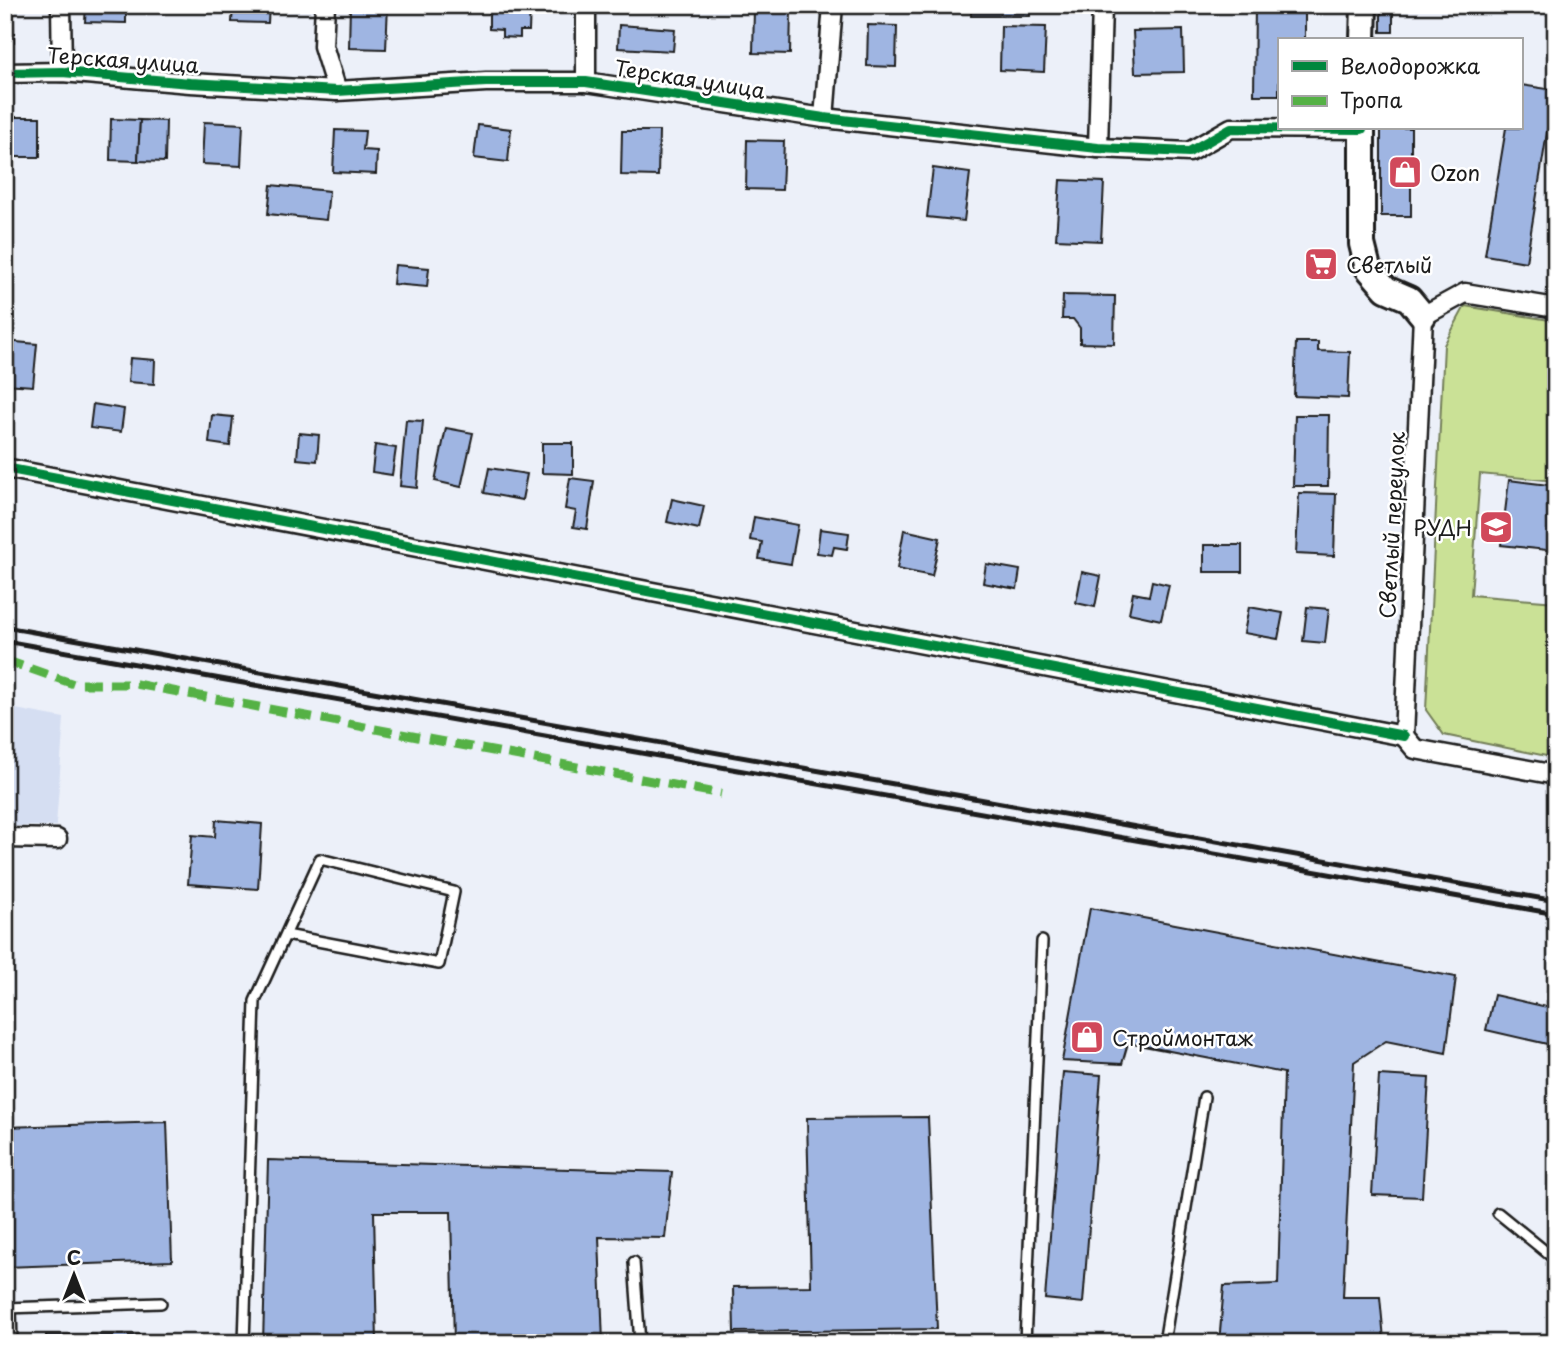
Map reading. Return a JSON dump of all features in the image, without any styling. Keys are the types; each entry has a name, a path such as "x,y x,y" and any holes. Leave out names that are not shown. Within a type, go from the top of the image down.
{"street":[{"path":"61,5 62,72"},
{"path":"325,5 323,46 337,91"},
{"path":"586,5 586,82"},
{"path":"824,118 833,5"},
{"path":"1098,148 1102,5"},
{"path":"1363,38 1364,5"},
{"name":"Терская улица","path":"5,73 62,72 190,83 337,91 486,82 586,82 824,118 1098,148 1189,152 1231,128 1278,128"},
{"path":"1362,130 1362,244 1368,268 1386,289 1409,299 1423,316 1465,293 1556,308"},
{"name":"Светлый переулок","path":"1404,736 1423,316"},
{"path":"5,468 1404,736 1415,749 1556,775"},
{"path":"5,838 57,839"}],"lane":[{"path":"244,1343 256,1001 320,859 454,892 439,964 286,935"},
{"path":"1025,1343 1042,941"},
{"path":"1164,1343 1204,1097"},
{"path":"1498,1213 1556,1260"},
{"path":"634,1262 640,1343"},
{"path":"12,1343 8,1308 161,1303"}],"shaded area":[{"path":"5,707 64,718 56,826 5,826"}],"green space":[{"name":"РУДН","path":"1465,306 1556,321 1556,481 1480,474 1471,595 1556,602 1556,758 1444,735 1426,710 1444,345"}],"building":[{"path":"86,5 126,5 126,23 85,22"},
{"path":"233,5 269,5 268,23 232,22"},
{"path":"350,5 388,5 386,49 349,48"},
{"path":"501,5 530,5 529,31 520,31 520,38 502,37 502,30 489,29 489,10 500,11"},
{"path":"971,5 1030,5 1030,16 971,16"},
{"path":"1255,5 1305,5 1305,38 1278,38 1278,95 1254,95"},
{"path":"754,9 791,11 790,54 753,53"},
{"path":"1381,11 1393,12 1393,32 1381,32"},
{"path":"5,21 13,21 14,42 5,42"},
{"path":"619,25 675,29 673,51 618,48"},
{"path":"868,25 897,26 896,67 867,66"},
{"path":"1001,26 1046,27 1044,72 1000,70"},
{"path":"1183,30 1184,72 1135,73 1133,31"},
{"path":"1522,85 1554,90 1526,262 1485,255 1506,130 1522,130"},
{"path":"10,117 40,117 40,157 10,157"},
{"path":"111,119 140,120 138,161 110,160"},
{"path":"140,120 166,121 165,162 138,161"},
{"path":"204,122 243,124 241,166 202,164"},
{"path":"478,125 511,129 508,162 474,158"},
{"path":"335,130 365,131 363,150 377,151 376,174 333,172"},
{"path":"1381,130 1411,130 1411,216 1381,216"},
{"path":"622,131 659,131 658,176 621,175"},
{"path":"747,140 784,141 782,190 746,189"},
{"path":"933,168 970,173 964,221 927,217"},
{"path":"1060,180 1104,182 1101,241 1056,239"},
{"path":"271,185 329,191 326,220 268,214"},
{"path":"395,265 429,268 427,287 393,284"},
{"path":"1063,295 1115,296 1114,344 1080,343 1080,328 1073,319 1062,319"},
{"path":"5,341 37,344 33,386 5,384"},
{"path":"1296,342 1318,342 1318,351 1350,352 1348,398 1294,396"},
{"path":"130,358 155,360 154,384 128,382"},
{"path":"93,404 124,409 121,432 90,428"},
{"path":"212,415 233,417 230,446 209,443"},
{"path":"1295,415 1329,415 1328,486 1293,486"},
{"path":"406,420 423,421 417,488 400,486"},
{"path":"446,428 473,433 461,487 435,481"},
{"path":"299,433 319,435 317,461 297,459"},
{"path":"542,443 573,443 573,474 542,473"},
{"path":"375,445 396,448 392,475 372,472"},
{"path":"489,468 527,474 522,500 484,493"},
{"path":"570,478 594,481 587,529 573,527 576,511 565,509"},
{"path":"1509,480 1556,486 1556,551 1501,545"},
{"path":"1299,493 1336,494 1334,556 1296,554"},
{"path":"672,499 704,506 699,529 667,522"},
{"path":"754,517 798,525 791,564 759,559 762,542 750,540"},
{"path":"820,529 849,533 847,549 834,547 832,555 817,553"},
{"path":"904,530 940,538 932,576 897,569"},
{"path":"1204,545 1242,545 1242,572 1204,572"},
{"path":"986,564 1020,570 1017,589 983,583"},
{"path":"1082,572 1101,576 1095,607 1076,603"},
{"path":"1152,581 1169,585 1161,620 1129,613 1133,593 1149,596"},
{"path":"1249,607 1283,613 1278,639 1244,633"},
{"path":"1307,607 1329,609 1325,643 1303,641"},
{"path":"216,820 262,824 258,889 188,884 192,835 215,837"},
{"path":"1090,908 1456,977 1446,1053 1386,1041 1354,1062 1343,1297 1380,1297 1384,1339 1340,1343 1219,1343 1224,1286 1278,1284 1284,1073 1128,1043 1122,1064 1062,1061"},
{"path":"1494,995 1556,1009 1556,1046 1486,1030"},
{"path":"1063,1072 1101,1075 1083,1303 1045,1299"},
{"path":"1379,1075 1429,1078 1422,1197 1372,1195"},
{"path":"928,1117 937,1329 734,1332 733,1287 811,1286 807,1118"},
{"path":"167,1122 172,1261 5,1267 5,1127"},
{"path":"268,1160 672,1172 665,1238 599,1237 603,1343 454,1343 451,1212 374,1212 377,1343 263,1343"},
{"path":"46,1335 167,1335 167,1343 46,1343"}],"railway":[{"path":"5,627 1556,901"},
{"path":"5,641 1556,914"}],"marked path":[{"path":"5,660 74,684 136,684 721,794"}],"cycle path":[{"path":"5,73 62,72 190,83 337,91 486,82 586,82 824,118 1098,148 1189,152 1231,128 1278,128"},
{"path":"5,468 1404,736"}],"place":[{"name":"Ozon","path":"1405,172"},
{"name":"Светлый","path":"1321,264"},
{"name":"РУДН","path":"1496,527"},
{"name":"Строймонтаж","path":"1087,1037"}]}
